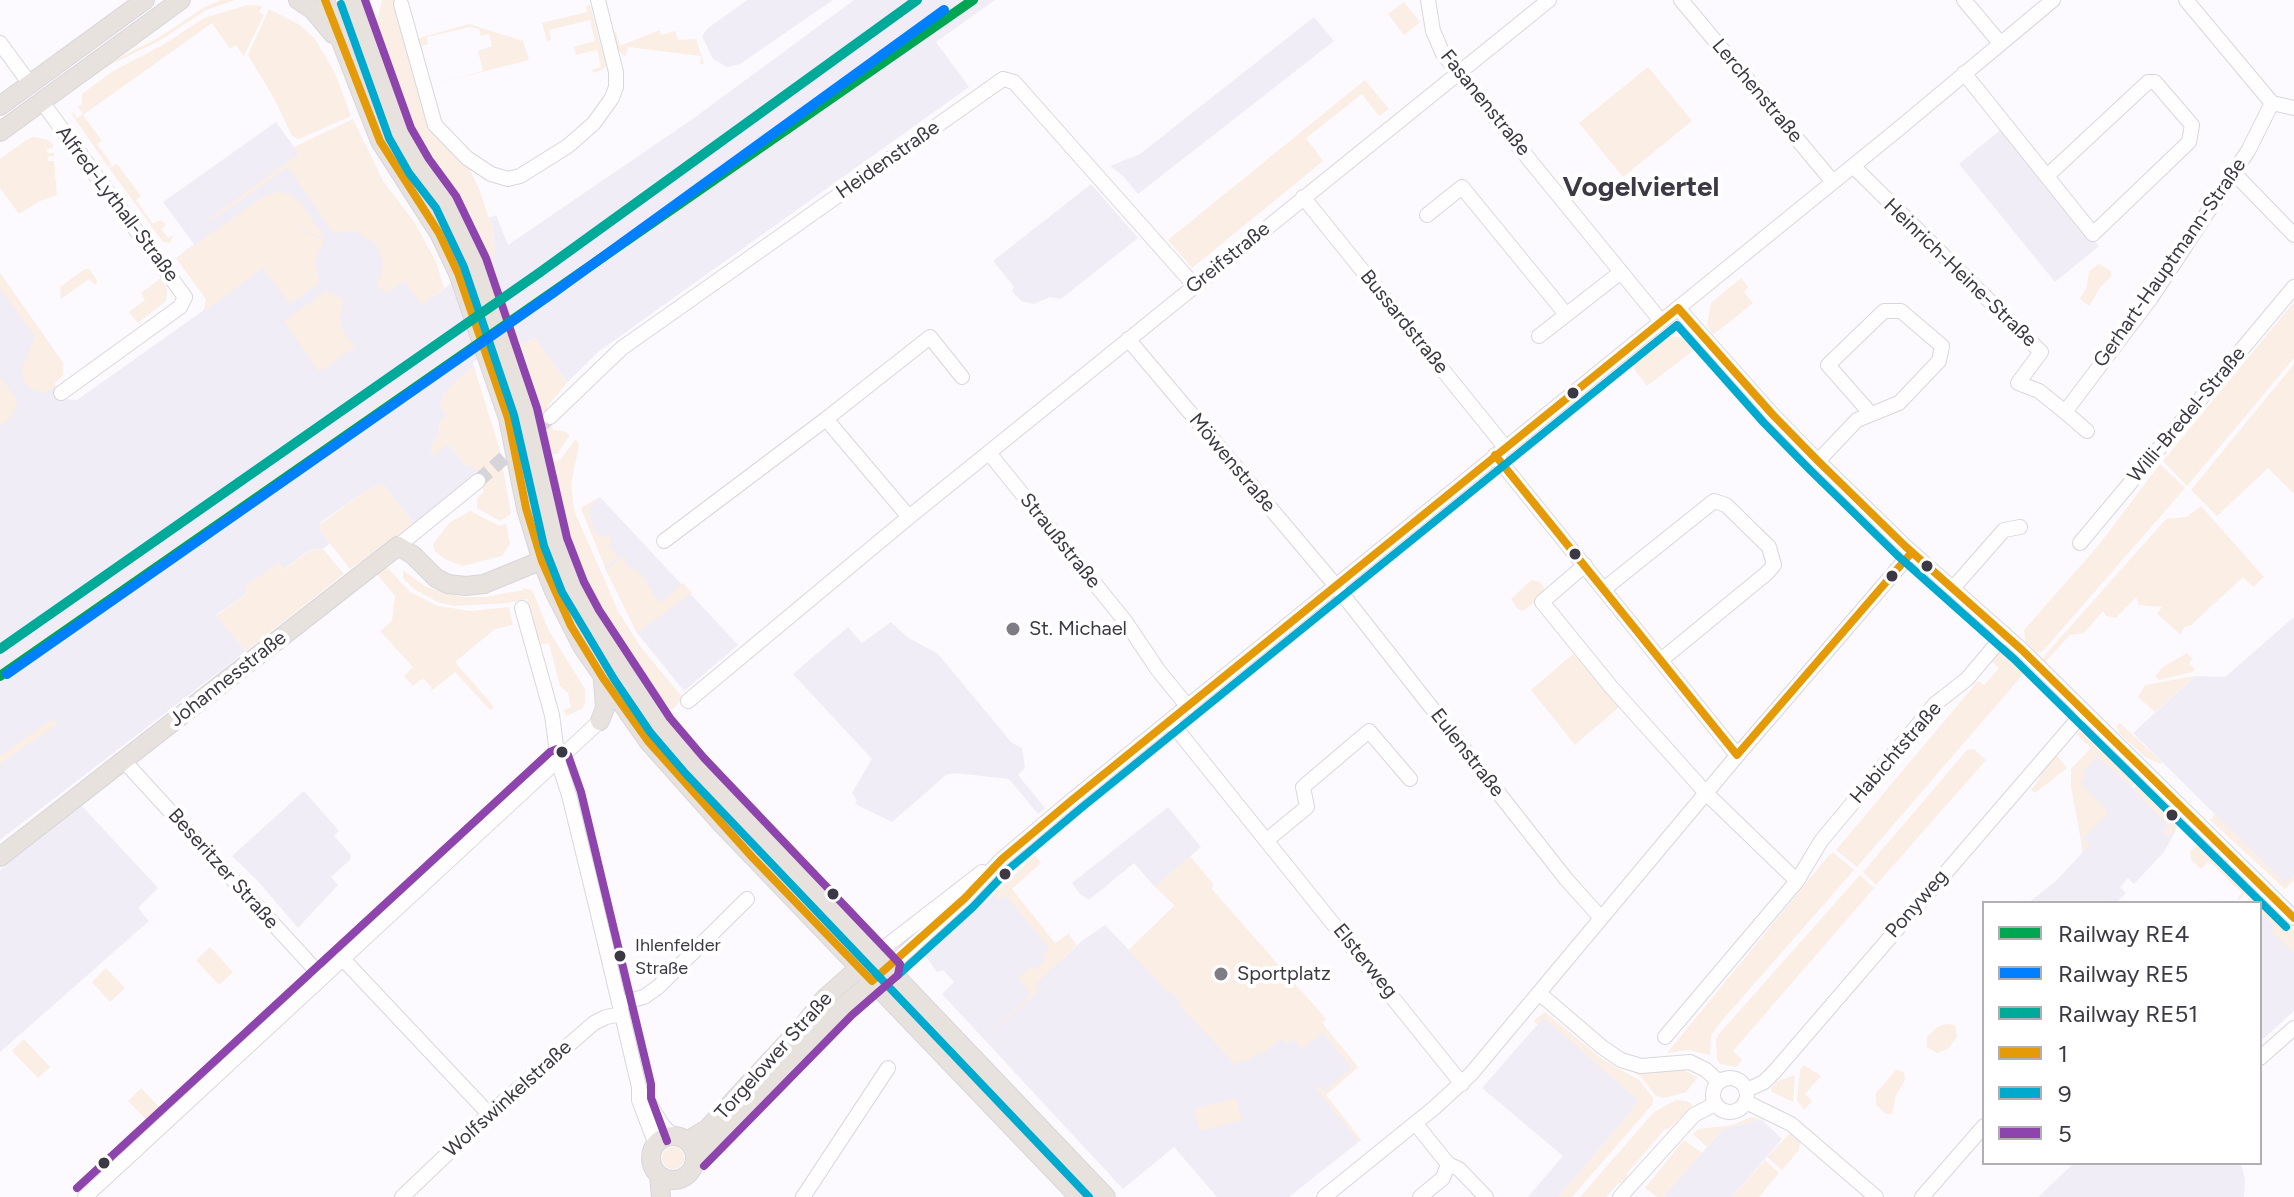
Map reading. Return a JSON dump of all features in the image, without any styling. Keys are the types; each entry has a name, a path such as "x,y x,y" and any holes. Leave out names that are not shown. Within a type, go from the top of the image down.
{"main road":[{"path":"0,106 145,0"},
{"path":"0,132 181,0"},
{"path":"298,0 322,20 348,57"},
{"path":"325,0 380,141 439,233 458,273 517,450 526,508 542,561 571,626 603,678 656,750 753,858 1079,1197"},
{"path":"352,0 400,133 419,166 446,202 475,262 526,412 544,504 559,553 573,587 600,634 660,725 695,766 1106,1197"},
{"path":"30,84 42,102"},
{"path":"398,546 413,555 436,578 448,584 466,586 484,584 559,553"},
{"name":"Johannesstraße","path":"0,857 398,546"},
{"path":"600,721 605,708 603,678"},
{"path":"866,975 882,960"},
{"name":"Torgelower Straße","path":"680,1138 707,1129 824,999 866,975"},
{"name":"Torgelower Straße","path":"695,1158 844,1006 866,975"},
{"path":"661,1197 659,1175 652,1161 656,1145 663,1139 680,1138 693,1149 695,1158 691,1171 680,1179 672,1197"},
{"path":"659,1175 680,1179"}],"street":[{"path":"401,4 435,125 467,158 491,174 508,179 520,176 568,146 594,123 612,98 616,72 598,0"},
{"name":"Fasanenstraße","path":"1428,0 1437,43 1661,321"},
{"name":"Greifstraße","path":"688,701 909,517 1549,0"},
{"name":"Lerchenstraße","path":"1681,0 1833,182"},
{"path":"1964,0 2000,43"},
{"path":"882,960 971,878 1002,859 2053,0"},
{"path":"2186,0 2272,103 2294,108"},
{"path":"0,43 30,84"},
{"path":"1964,73 2093,234 2189,142 2192,125 2155,82 2148,82 2047,176"},
{"name":"Heidenstraße","path":"550,417 622,348 1003,79 1014,82 1194,285"},
{"name":"Alfred-Lythall-Straße","path":"42,102 184,293 184,302 180,307 61,393"},
{"name":"Gerhart-Hauptmann-Straße","path":"2065,412 2151,298 2248,151 2272,103"},
{"name":"Heinrich-Heine-Straße","path":"1853,166 2041,352 2018,383 2039,391 2065,412"},
{"path":"2233,172 2294,235"},
{"path":"1427,215 1462,187 1565,313"},
{"name":"Bussardstraße","path":"1303,197 1585,565 1737,755"},
{"path":"1539,336 1621,272"},
{"name":"Willi-Bredel-Straße","path":"2080,543 2294,287"},
{"path":"1678,308 1756,397 1818,461 1912,552 2005,634 2291,910"},
{"path":"1818,461 1857,420 1899,403 1939,361 1942,346 1901,311 1884,311 1828,365 1871,414"},
{"path":"664,541 930,337 962,377"},
{"name":"Möwenstraße","path":"1128,339 1336,586"},
{"path":"2065,412 2087,431"},
{"path":"826,419 909,517"},
{"name":"Straußstraße","path":"989,453 1125,621 1188,707"},
{"name":"Johannesstraße","path":"398,546 478,481"},
{"path":"1604,589 1714,501 1726,505 1769,547 1774,565 1767,573 1661,660"},
{"path":"1954,587 2004,530 2020,527"},
{"path":"1324,1197 1462,1084 1737,755 1912,552"},
{"path":"1585,565 1542,602 1612,688 1706,793 1797,881"},
{"name":"Eulenstraße","path":"1336,586 1566,879 1601,918"},
{"path":"522,608 552,715 558,761 621,1009 639,1087 639,1100 656,1145"},
{"name":"Habichtstraße","path":"1665,1037 1797,881 1821,841 1935,704 1967,679 2005,634"},
{"name":"Ponyweg","path":"1746,1096 1775,1071 2084,712"},
{"path":"85,1197 600,721"},
{"name":"Elsterweg","path":"1170,721 1462,1084"},
{"path":"1267,840 1307,807 1303,787 1369,731 1410,779"},
{"name":"Beseritzer Straße","path":"124,761 322,977"},
{"name":"Wolfswinkelstraße","path":"402,1197 489,1114 594,1023 658,987 747,899"},
{"path":"342,958 489,1114"},
{"path":"1539,993 1621,1060 1651,1066 1690,1062 1706,1070 1719,1082"},
{"path":"2262,1056 2294,1028"},
{"path":"803,1197 888,1068"},
{"path":"1746,1096 1739,1110 1728,1113 1715,1104 1713,1090 1719,1082 1735,1078 1746,1096 1803,1132 1876,1197"},
{"path":"639,1087 663,1126 680,1138"},
{"path":"1620,1197 1694,1115 1715,1104"},
{"path":"1415,1123 1448,1164 1459,1169 1486,1197"},
{"path":"1922,1197 1982,1128"},
{"path":"1420,1197 1443,1178 1448,1164"}],"shaded area":[{"path":"221,0 235,0 206,10 159,41 78,85 105,65"},
{"path":"382,0 394,0 398,5 431,124 467,164 479,189 493,230 495,253 490,257 470,213 414,126 382,43 377,23"},
{"path":"747,0 833,0 740,64 727,67 713,59 702,36 708,28"},
{"path":"854,0 995,0 936,42 969,87 598,352 567,383 535,338 521,345 518,336 473,362 474,367 444,395 440,404 445,413 444,419 439,425 440,434 432,444 433,450 448,444 465,465 474,467 476,473 414,524 382,483 321,522 319,529 330,543 323,549 310,550 284,569 244,587 248,593 216,615 246,651 0,840 0,273 63,363 63,375 54,384 65,399 77,400 204,310 206,299 176,258 194,244 163,202 276,122 299,154 432,297 495,253 489,218 496,215 508,245 694,118"},
{"path":"1404,2 1420,22 1404,35 1388,14"},
{"path":"248,5 262,6 259,12 264,15 244,56 236,45 230,49 212,23 83,115 102,141 97,144 112,165 108,167 73,116 72,111 77,118 83,114 78,107 82,103 82,94 113,71 163,45 204,18"},
{"path":"590,5 606,65 594,73 592,70 601,67 597,50 576,55 574,47 595,41 590,20 549,30 551,40 547,41 542,23 587,12 586,6"},
{"path":"269,9 300,25 315,39 335,73 351,116 299,139 292,136 248,55"},
{"path":"1314,17 1334,41 1138,194 1110,166 1140,154"},
{"path":"469,24 523,41 529,60 427,86 483,71 478,51 492,46 489,34 481,36 479,29 470,27 427,37 428,44 422,46 423,54 420,55 416,39"},
{"path":"660,30 661,35 675,31 678,40 696,39 704,63 700,65 701,56 628,47 625,57 617,49 612,33 616,32 620,46"},
{"path":"1648,67 1692,121 1623,177 1579,123"},
{"path":"1365,80 1389,109 1379,116 1362,94 1306,138 1323,161 1192,268 1168,240"},
{"path":"375,90 468,263 462,266 395,153 369,92"},
{"path":"353,119 383,181 415,223 436,262 444,288 421,305 405,281 386,293 376,285 383,262 375,243 357,232 334,234 288,167 212,220 210,218 299,154 294,147"},
{"path":"2004,127 2099,246 2055,282 1959,164"},
{"path":"33,137 48,140 53,145 47,153 54,153 48,161 54,161 57,195 19,214 0,188 0,159"},
{"path":"117,164 141,196 136,200 153,224 161,220 166,225 161,229 168,238 173,235 170,243 163,242 109,168"},
{"path":"1091,184 1138,238 1061,299 1050,297 1034,304 1021,301 993,261"},
{"path":"279,192 290,194 299,201 326,239 292,226 324,241 315,260 319,283 290,304 263,268 205,311 206,299 176,258 266,195"},
{"path":"2099,264 2111,271 2111,277 2101,286 2089,306 2080,299 2087,286 2089,271"},
{"path":"89,269 97,283 95,285 89,279 61,299 60,287"},
{"path":"0,273 63,363 63,375 54,383 56,386 45,393 33,390 24,383 22,368 35,337 0,288"},
{"path":"161,278 167,289 166,301 138,323 129,312 145,300 141,293"},
{"path":"1741,278 1748,287 1744,292 1753,303 1713,335 1707,325 1711,303"},
{"path":"326,291 343,299 340,320 343,331 355,347 319,372 284,321"},
{"path":"2294,302 2294,358 2187,486 2163,461"},
{"path":"1669,337 1684,337 1698,347 1647,386 1631,365"},
{"path":"535,338 567,383 547,407 553,430 570,435 557,454 552,454 540,403 521,345"},
{"path":"2294,364 2294,494 2268,468 2217,516 2191,490"},
{"path":"474,367 499,447 511,514 500,521 477,508 477,498 484,492 474,468 465,465 448,444 431,457 432,444 440,434 439,425 444,419 445,413 440,404 444,395"},
{"path":"0,377 16,397 17,404 11,417 0,426"},
{"path":"576,439 579,445 571,484 574,510 618,611 640,646 683,698 673,709 635,665 586,580 571,544 553,461 560,460"},
{"path":"2160,464 2185,488 2043,651 2036,652 2025,641 2024,630 2098,546"},
{"path":"382,483 414,524 350,569 319,525 364,492"},
{"path":"600,497 738,645 684,691 637,633 606,570 581,508"},
{"path":"600,497 588,510 594,530 601,538 609,535 613,540 608,545 619,557 605,567 581,508"},
{"path":"2201,506 2264,577 2253,587 2243,577 2190,626 2184,627 2181,635 2157,614 2162,607 2139,605 2136,597 2116,618 2106,616 2103,611 2084,633 2070,635 2045,662 2045,655 2166,519 2187,517"},
{"path":"471,511 499,526 506,524 510,544 502,556 463,566 445,559 435,551 433,544 450,522"},
{"path":"323,549 344,574 246,651 216,616 248,593 244,587 276,564 280,563 285,569 311,550"},
{"path":"624,556 624,561 648,582 646,584 653,591 652,594 661,603 683,583 692,593 637,633 606,570"},
{"path":"386,566 410,592 438,606 471,611 509,607 513,625 495,629 455,662 494,707 490,710 455,672 430,692 432,688 423,678 413,686 404,676 413,667 380,631 392,621 395,596 377,574"},
{"path":"403,570 426,587 462,597 486,597 523,588 532,590 549,631 585,689 582,709 566,716 564,710 571,707 568,693 560,686 549,643 539,645 527,599 454,606 438,602 414,589 403,578"},
{"path":"1531,580 1540,582 1545,590 1522,611 1511,599"},
{"path":"2294,617 2294,875 2285,884 2133,733 2195,676 2225,677"},
{"path":"891,622 907,637 938,654 1012,743 1022,748 1025,768 1018,775 1045,808 1038,814 1009,779 954,773 946,775 892,822 855,804 857,800 852,793 872,759 793,674 848,627 862,643"},
{"path":"2000,645 2025,672 1857,867 1836,850 1978,681 1984,685 1999,668 1988,658"},
{"path":"594,647 846,932 843,934 742,833 652,736"},
{"path":"2187,653 2193,659 2189,663 2195,670 2159,680 2155,676 2163,667"},
{"path":"1573,654 1619,707 1575,745 1531,690"},
{"path":"2195,676 2155,712 2138,697 2145,685"},
{"path":"51,720 59,723 0,764 0,756"},
{"path":"2120,723 2162,762 2160,764 2145,757 2119,733 2116,726"},
{"path":"2083,730 2139,780 2132,787 2097,757 2082,772 2086,776 2080,783 2109,812 2084,838 2090,845 2084,852 2071,785 2071,769 2091,748 2076,734"},
{"path":"2092,748 2176,830 2164,852 2134,884 2128,878 2120,887 2126,893 2118,901 2031,901 2056,881 2083,852 2071,769"},
{"path":"1974,749 1986,760 1876,885 1863,872 1967,750"},
{"path":"2055,754 2067,768 2035,793 2031,790 2040,778 2037,775"},
{"path":"2140,781 2168,808 2166,810 2171,815 2182,822 2171,834 2166,836 2162,833 2168,826 2133,789"},
{"path":"304,791 339,831 334,836 351,855 350,860 331,877 338,885 298,928 232,856"},
{"path":"82,806 158,888 138,908 149,921 0,1052 0,870"},
{"path":"1168,807 1201,847 1155,887 1134,863 1089,900 1079,893 1072,883"},
{"path":"2215,814 2285,883 2294,875 2294,880 2285,889 2210,820"},
{"path":"2201,841 2250,888 2239,900 2242,893 2209,861 2201,869 2191,860 2190,852"},
{"path":"1834,853 1854,870 1719,1024 1711,1036 1710,1055 1688,1050 1667,1053 1830,854"},
{"path":"1035,855 1041,863 1012,889 1055,943 1070,933 1077,945 1035,985 1039,991 982,1040 1031,994 1018,978 1046,959 1043,954 1049,948 1006,896 999,900 994,894"},
{"name":"Sportplatz","path":"1190,856 1214,885 1211,888 1326,1019 1322,1023 1358,1067 1326,1095 1361,1140 1359,1142 1316,1089 1318,1085 1324,1091 1351,1068 1323,1033 1301,1049 1293,1039 1286,1044 1281,1039 1263,1053 1252,1056 1252,1059 1231,1064 1232,1061 1178,1004 1180,1002 1176,997 1128,950 1175,906 1155,887"},
{"path":"1860,875 1874,888 1733,1051 1742,1060 1736,1067 1721,1064 1717,1060 1718,1035"},
{"path":"1001,887 1061,961 1105,925 1129,950 1175,905 1326,1019 1322,1023 1358,1067 1326,1095 1361,1140 1289,1197 1217,1197 1174,1147 1123,1189 942,994 954,982 943,970 937,972 924,954 931,944"},
{"path":"2255,893 2294,931 2294,953 2272,932 2275,927 2262,914 2262,901 2247,900"},
{"path":"2262,914 2275,926 2281,918 2294,931 2294,1011 2262,1040"},
{"path":"210,947 233,972 219,985 196,960"},
{"path":"106,968 125,988 110,1002 92,982"},
{"path":"1545,1012 1602,1059 1639,1080 1653,1098 1652,1105 1572,1197 1558,1197 1638,1100 1544,1018 1538,1025 1533,1021"},
{"path":"1544,1017 1638,1100 1558,1197 1528,1197 1563,1156 1482,1088"},
{"path":"1955,1025 1957,1036 1948,1049 1937,1053 1927,1047 1927,1037 1937,1027"},
{"path":"24,1039 50,1067 38,1078 12,1051"},
{"path":"1804,1065 1821,1076 1805,1094 1812,1101 1804,1110 1797,1100 1800,1070"},
{"path":"1625,1067 1681,1069 1698,1077 1686,1092 1664,1098 1656,1096 1641,1077"},
{"path":"1896,1070 1904,1072 1905,1080 1896,1095 1892,1114 1886,1114 1876,1105 1876,1093"},
{"path":"1795,1075 1793,1102 1772,1092 1771,1088 1777,1081"},
{"path":"141,1088 161,1109 148,1121 128,1101"},
{"path":"1236,1098 1242,1120 1200,1131 1194,1109"},
{"path":"1676,1100 1693,1105 1670,1128 1665,1129 1628,1172 1625,1182 1619,1183 1606,1197 1580,1197 1654,1112"},
{"path":"1751,1117 1761,1119 1723,1129 1707,1147 1693,1134 1698,1129 1733,1125"},
{"path":"1761,1119 1782,1139 1732,1197 1663,1197 1723,1129"},
{"path":"1790,1133 1800,1141 1799,1150 1782,1170 1767,1157"},
{"path":"1684,1140 1702,1153 1663,1197 1657,1197 1645,1188"},
{"path":"669,1147 677,1147 684,1158 677,1169 669,1169 662,1162 662,1154"},
{"path":"1765,1160 1779,1173 1759,1197 1732,1197"},
{"path":"2072,1165 2241,1165 2245,1180 2244,1197 2038,1197"}],"tunnel":[{"path":"478,481 550,417"}],"rail line":[{"name":"RE51","path":"0,649 539,273 917,0"},
{"name":"RE4","path":"0,676 973,0"},
{"name":"RE5","path":"7,674 553,293 944,10"}],"transit line":[{"name":"1","path":"325,0 380,141 439,233 458,273 508,418 526,508 542,561 571,626 648,741 753,858 872,981 965,898 1002,859 1072,800 1678,308 1818,461 1905,546 2022,650 2294,918"},
{"name":"5","path":"365,0 411,128 456,196 486,258 537,408 567,538 599,610 670,718 704,758 900,964 898,975 852,1015 704,1166"},
{"name":"9","path":"341,4 389,138 409,173 436,208 464,267 514,415 544,546 562,592 614,679 650,732 686,774 1089,1197"},
{"name":"9","path":"897,976 973,907 1010,868 1080,809 1677,325 1810,470 1897,555 2014,659 2260,901"},
{"name":"1","path":"1495,455 1737,755 1912,552"},
{"name":"5","path":"77,1188 550,752 557,749 568,755 581,792 651,1084 651,1098 667,1141"},
{"name":"9","path":"2262,903 2286,927"}],"place":[{"name":"St. Michael","path":"1013,629"},
{"name":"Ihlenfelder Straße","path":"620,956"},
{"name":"Sportplatz","path":"1221,974"}],"district":[{"name":"Vogelviertel","path":"1641,188"}]}
